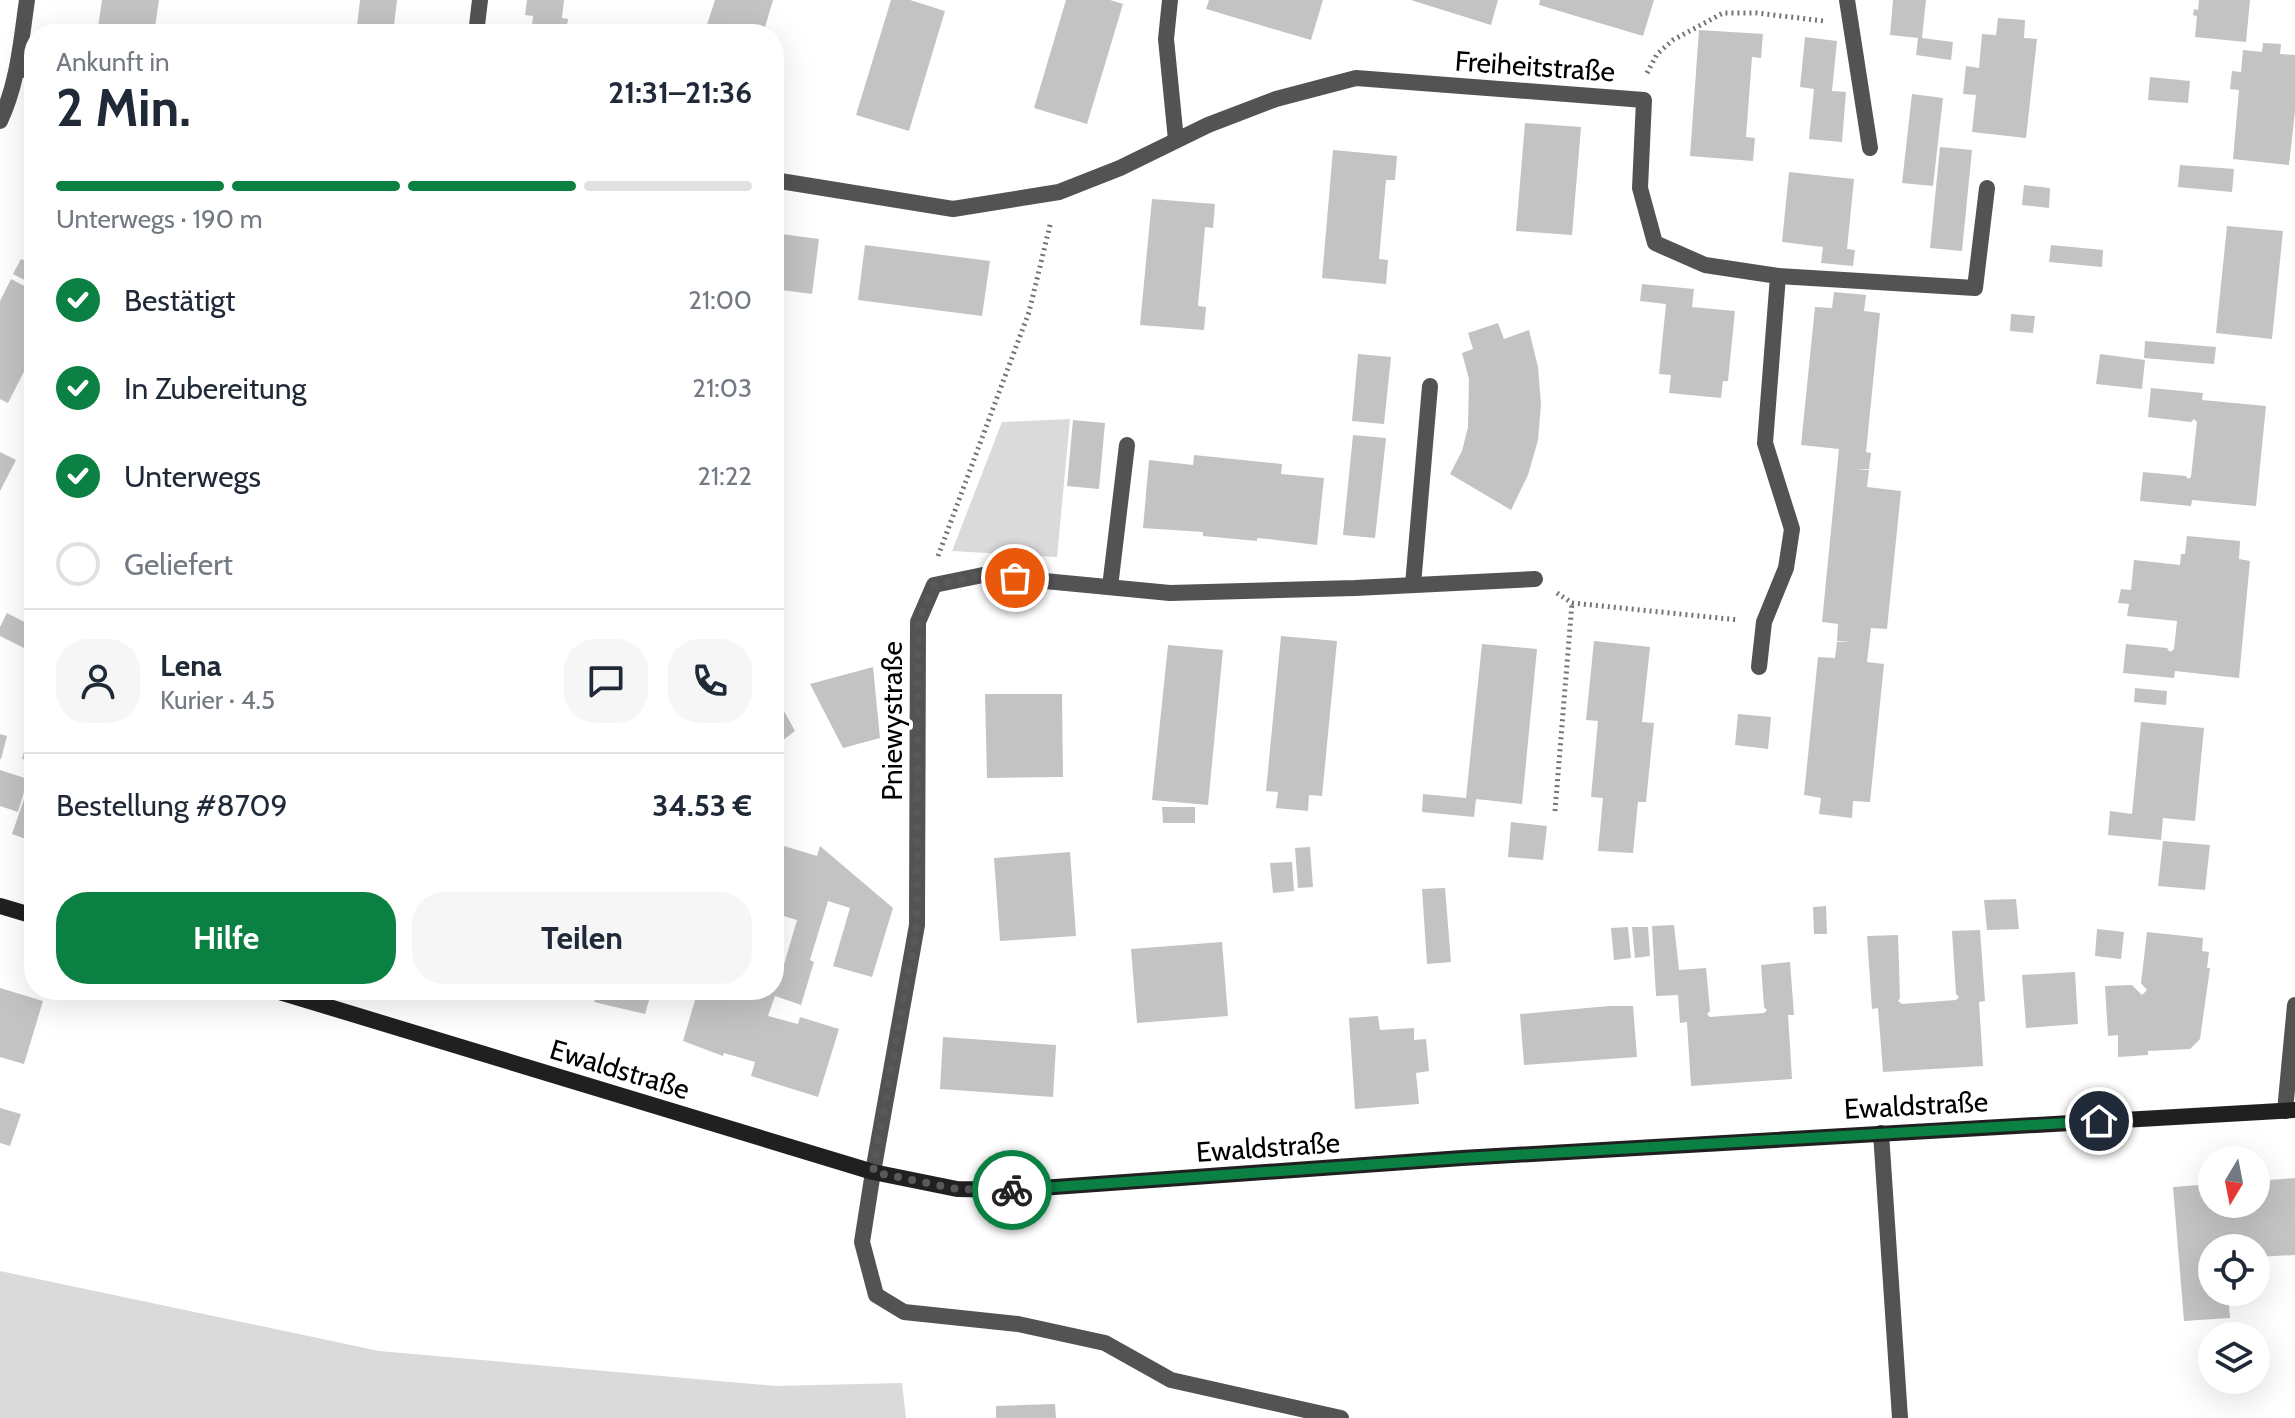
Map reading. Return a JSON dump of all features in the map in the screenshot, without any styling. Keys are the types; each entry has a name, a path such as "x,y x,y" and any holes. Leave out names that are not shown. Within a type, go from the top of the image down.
{"street":[{"path":"27,0 27,24"},
{"path":"477,24 480,0"},
{"path":"1170,0 1166,39 1176,140"},
{"path":"1847,0 1870,148"},
{"path":"0,121 4,103 24,73"},
{"name":"Freiheitstraße","path":"784,182 953,209 1059,192 1276,99 1356,78 1644,100 1640,188 1655,243 1705,265 1778,276"},
{"path":"1759,667 1764,622 1786,568 1792,529 1765,443 1778,276 1975,288 1987,188"},
{"path":"1413,585 1430,386"},
{"path":"1110,587 1127,445"},
{"path":"934,585 983,575 1170,593 1535,579"},
{"name":"Pniewystraße","path":"934,585 918,622 917,925 862,1242 876,1295 904,1312 1018,1324 1105,1343 1171,1380 1341,1418"},
{"path":"0,906 24,913"},
{"name":"Ewaldstraße","path":"306,1000 873,1172 957,1189 1012,1190 1462,1158 2290,1111"},
{"path":"2290,1111 2295,1005"},
{"path":"1881,1133 1900,1418"}],"path":[{"path":"1644,100 1647,70 1657,54 1691,28 1723,13 1757,13 1849,24"},
{"path":"934,585 935,564 1029,312 1059,192"},
{"path":"1535,579 1572,603 1764,622"},
{"path":"1555,811 1572,603"}],"shaded area":[{"path":"1070,419 1057,557 952,551 1002,422"},
{"path":"0,1271 379,1351 775,1386 902,1383 906,1418 0,1418"}],"building":[{"path":"102,0 159,0 155,24 98,24"},
{"path":"360,0 397,0 394,24 357,24"},
{"path":"527,0 564,0 562,18 568,19 567,24 532,24 533,16 525,15"},
{"path":"715,0 773,0 766,24 707,24"},
{"path":"891,0 910,0 945,11 909,131 856,115"},
{"path":"1066,0 1110,0 1123,4 1087,124 1034,108"},
{"path":"1209,0 1323,0 1311,40 1206,9"},
{"path":"1411,0 1498,0 1491,25"},
{"path":"1540,0 1654,0 1643,36 1539,5"},
{"path":"1893,0 1926,0 1922,38 1953,42 1951,60 1916,55 1918,38 1890,35"},
{"path":"2199,0 2250,0 2246,42 2195,37 2197,16 2193,15 2194,9 2198,10"},
{"path":"1998,18 2025,20 2024,38 2037,39 2026,138 1972,132 1976,95 1963,94 1966,66 1979,68 1982,34 1996,35"},
{"path":"1699,30 1763,34 1761,58 1752,57 1746,137 1755,138 1753,161 1690,156"},
{"path":"1805,37 1837,41 1832,91 1846,92 1842,142 1809,139 1814,89 1800,87"},
{"path":"2263,43 2281,44 2280,54 2295,55 2295,111 2289,165 2233,159 2239,90 2230,89 2232,71 2241,72 2243,50 2262,52"},
{"path":"2150,77 2190,81 2188,103 2148,100"},
{"path":"1912,94 1943,98 1933,186 1902,183"},
{"path":"1525,123 1581,127 1572,235 1516,231"},
{"path":"1940,147 1972,150 1962,251 1930,248"},
{"path":"1333,150 1397,156 1395,180 1386,180 1379,259 1388,260 1386,284 1322,278"},
{"path":"2180,165 2234,169 2232,192 2178,187"},
{"path":"1789,172 1854,179 1847,249 1855,250 1853,266 1821,263 1823,247 1782,242"},
{"path":"2024,185 2050,188 2049,208 2022,205"},
{"path":"1152,199 1215,204 1213,228 1205,227 1198,306 1206,307 1204,330 1140,325"},
{"path":"2227,226 2283,231 2272,339 2216,333"},
{"path":"784,234 819,239 812,294 784,290"},
{"path":"865,245 990,261 982,316 858,300"},
{"path":"2051,245 2103,250 2102,267 2049,262"},
{"path":"21,259 24,260 24,280 13,274"},
{"path":"11,279 24,286 24,372 8,403 0,399 0,301"},
{"path":"1642,284 1694,289 1692,307 1735,311 1728,381 1723,381 1721,398 1669,393 1671,375 1659,374 1666,304 1640,301"},
{"path":"1834,292 1866,295 1864,311 1880,313 1866,452 1871,453 1869,469 1856,469 1869,470 1867,487 1901,491 1887,629 1871,628 1867,662 1884,664 1870,802 1853,801 1852,818 1819,814 1821,798 1804,795 1818,657 1835,658 1837,642 1850,642 1837,641 1838,624 1822,622 1839,449 1801,445 1815,307 1832,308"},
{"path":"2011,314 2035,316 2033,333 2010,331"},
{"path":"1498,323 1504,339 1529,330 1538,367 1541,404 1538,440 1528,475 1511,510 1450,474 1462,451 1468,427 1469,379 1462,353 1473,349 1468,333"},
{"path":"2145,341 2216,347 2214,364 2144,358"},
{"path":"1358,354 1391,357 1384,424 1352,421"},
{"path":"2100,354 2145,360 2142,389 2096,384"},
{"path":"2151,388 2203,393 2202,400 2266,406 2256,506 2192,500 2191,506 2140,501 2143,472 2191,477 2197,422 2194,419 2191,422 2148,417"},
{"path":"1073,420 1105,423 1099,489 1067,486"},
{"path":"1353,435 1386,438 1375,538 1343,535"},
{"path":"0,452 16,460 0,491"},
{"path":"1194,455 1282,464 1281,474 1324,478 1317,545 1143,528 1149,460 1193,465"},
{"path":"2187,536 2240,541 2239,559 2250,561 2239,678 2175,671 2174,678 2123,673 2126,644 2167,648 2170,652 2174,649 2177,621 2127,616 2129,604 2118,603 2121,589 2131,590 2134,560 2180,565"},
{"path":"7,613 24,622 24,648 0,636 0,627"},
{"path":"1281,636 1337,641 1322,796 1309,795 1308,811 1276,808 1278,792 1266,791"},
{"path":"1594,641 1650,647 1642,722 1654,723 1646,802 1638,802 1633,853 1598,851 1603,798 1591,797 1598,721 1586,720"},
{"path":"1482,644 1537,649 1522,804 1476,799 1474,817 1422,812 1423,794 1466,798"},
{"path":"1168,645 1223,650 1208,805 1152,800"},
{"path":"873,667 880,738 843,748 810,684"},
{"path":"2135,688 2167,691 2166,705 2134,702"},
{"path":"985,694 1062,694 1063,777 987,778"},
{"path":"784,711 795,731 784,739"},
{"path":"1738,714 1771,717 1768,749 1735,745"},
{"path":"2141,722 2204,728 2195,821 2163,818 2161,840 2108,835 2110,811 2132,814"},
{"path":"0,734 7,736 1,759 0,759"},
{"path":"0,770 24,778 24,792 18,812 0,806"},
{"path":"24,799 24,838 12,834"},
{"path":"1162,807 1195,807 1195,823 1163,823"},
{"path":"1511,822 1547,826 1543,860 1508,857"},
{"path":"2163,841 2210,845 2205,890 2158,886"},
{"path":"784,846 817,856 820,846 893,908 872,977 833,966 850,908 828,901 810,960 814,962 801,1005 784,999 784,964 797,920 784,916"},
{"path":"1310,847 1313,887 1298,888 1295,848"},
{"path":"1070,852 1076,936 1000,941 994,858"},
{"path":"1292,862 1294,891 1273,893 1270,863"},
{"path":"1445,888 1451,962 1427,964 1422,889"},
{"path":"2016,899 2019,929 1987,930 1984,900"},
{"path":"1826,906 1827,934 1814,934 1813,907"},
{"path":"1674,925 1679,970 1706,968 1710,1011 1707,1014 1710,1017 1764,1013 1767,1010 1764,1007 1761,965 1790,962 1794,1015 1788,1015 1792,1079 1691,1086 1687,1022 1680,1023 1678,995 1656,996 1652,926"},
{"path":"1628,927 1631,958 1614,960 1611,928"},
{"path":"1632,927 1648,927 1650,956 1635,958"},
{"path":"2097,929 2124,932 2121,959 2095,956"},
{"path":"1980,930 1985,1001 1979,1002 1983,1066 1883,1072 1878,1008 1872,1009 1867,936 1898,935 1898,1001 1902,1004 1956,1000 1959,997 1956,994 1952,931"},
{"path":"2147,932 2203,938 2202,951 2209,952 2207,968 2210,968 2200,1039 2190,1049 2148,1051 2148,1055 2118,1057 2118,1035 2108,1036 2105,986 2132,985 2142,995 2147,990 2141,983"},
{"path":"1222,942 1228,1016 1137,1023 1131,949"},
{"path":"2075,972 2078,1024 2026,1028 2022,975"},
{"path":"0,988 24,995 24,1000 43,1001 24,1064 0,1057"},
{"path":"595,1000 649,1000 645,1014"},
{"path":"695,1000 774,1000 768,1016 798,1024 800,1017 839,1029 818,1097 751,1076 755,1062 724,1053 723,1056 683,1041"},
{"path":"1633,1006 1637,1057 1524,1065 1520,1014"},
{"path":"1378,1016 1380,1030 1414,1028 1414,1040 1426,1039 1429,1071 1416,1073 1419,1104 1355,1109 1349,1018"},
{"path":"943,1037 1056,1045 1053,1097 940,1089"},
{"path":"0,1108 21,1114 10,1146 0,1143"},
{"path":"2295,1178 2295,1255 2270,1256 2270,1234 2198,1234 2198,1306 2229,1306 2230,1318 2184,1321 2173,1187 2198,1185 2198,1218 2270,1218 2270,1180"},
{"path":"1055,1404 1056,1418 996,1418 996,1406"}],"way so far":[{"path":"1012,1190 957,1189 873,1172 917,925 918,622 934,585 983,575 1015,578"}],"route":[{"path":"1012,1190 1462,1158 2099,1121"}]}
